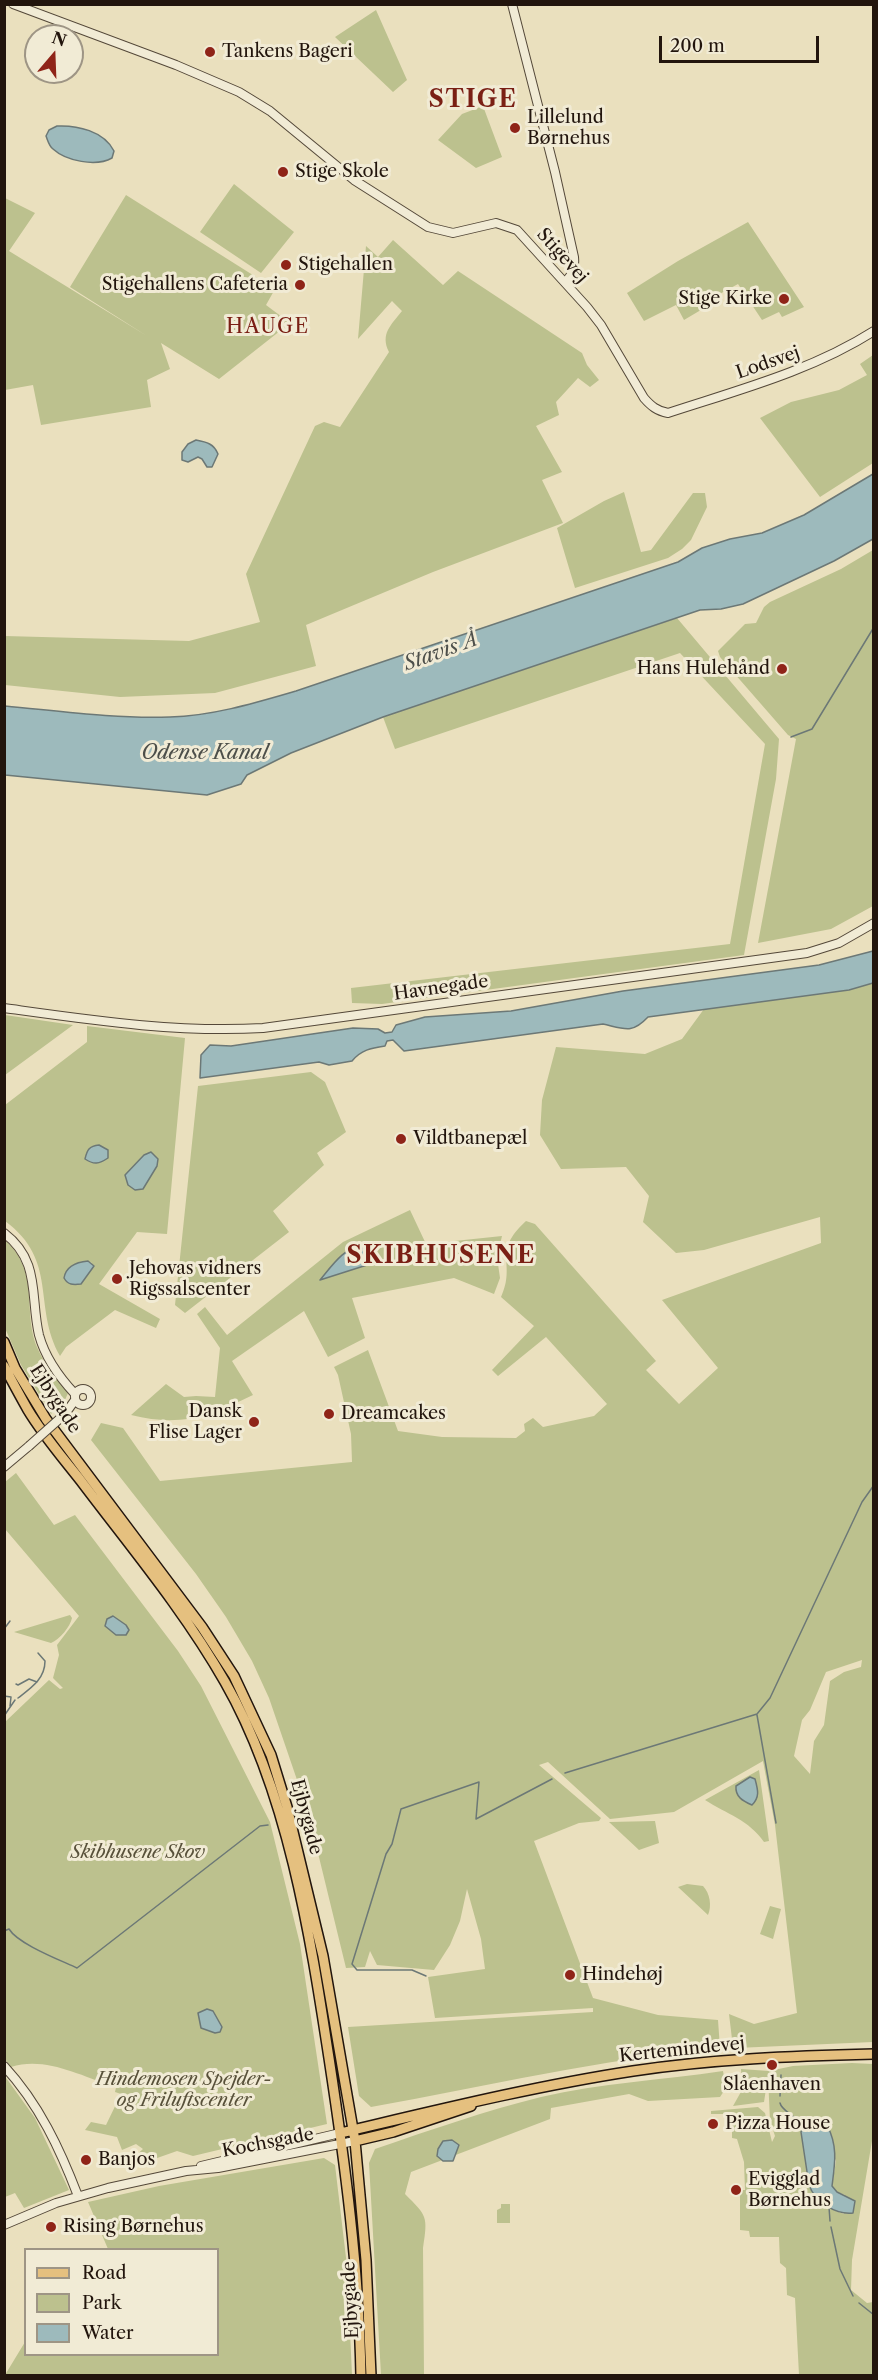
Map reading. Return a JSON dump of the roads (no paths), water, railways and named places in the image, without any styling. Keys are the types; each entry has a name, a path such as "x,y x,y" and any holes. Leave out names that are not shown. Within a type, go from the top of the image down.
{"main road":[{"name":"Ejbygade","path":"4,1342 15,1368 46,1419 202,1627 234,1676 254,1716 274,1766 309,1893 323,1956 355,2141 366,2271 371,2376"},
{"name":"Ejbygade","path":"4,1366 35,1420 200,1640 226,1683 254,1740 280,1817 311,1948 342,2144 352,2228 361,2376"},
{"name":"Kertemindevej","path":"340,2133 461,2103 497,2098 634,2070 744,2059 873,2054"},
{"name":"Kertemindevej","path":"355,2141 393,2132 497,2098"}],"street":[{"name":"Stigevej","path":"13,4 176,65 239,92 265,107 354,180 428,227 453,233 496,223 517,230 601,325 644,398 657,409 668,413"},
{"path":"512,4 574,257 572,275 565,282"},
{"name":"Lodsvej","path":"668,413 804,367 832,355 873,331"},
{"name":"Havnegade","path":"4,1008 162,1028 194,1030 263,1028 807,953 840,943 873,923"},
{"path":"4,1233 18,1247 32,1273 40,1338 46,1354 77,1397 65,1414 4,1467"},
{"path":"4,2066 40,2113 63,2158 78,2196"},
{"name":"Kochsgade","path":"4,2225 78,2196 340,2133"},
{"name":"Kochsgade","path":"186,2171 218,2168 355,2141"}],"water":[{"path":"57,126 81,128 97,134 110,144 114,151 112,158 90,162 65,157 50,146 46,136 49,130"},
{"path":"196,440 210,444 218,454 212,467 207,467 198,457 188,462 182,460 182,452 188,444"},
{"name":"Odense Kanal","path":"873,474 873,539 834,561 743,604 721,609 700,610 383,717 291,753 247,775 241,784 207,795 5,775 5,706 149,717 202,714 249,704 296,691 678,562 702,548 730,539 762,533 804,515"},
{"path":"873,951 873,983 849,990 648,1017 637,1026 628,1029 603,1024 404,1051 393,1040 387,1041 385,1046 363,1052 352,1061 329,1065 319,1062 200,1078 201,1055 210,1045 231,1046 353,1028 378,1029 385,1033 392,1032 396,1025 425,1017 511,1011 623,991 819,965"},
{"path":"99,1145 108,1150 108,1158 96,1163 85,1159 89,1149"},
{"path":"151,1152 158,1159 157,1166 143,1189 135,1190 128,1185 125,1175 144,1155"},
{"path":"363,1245 372,1256 367,1265 320,1280 350,1249"},
{"path":"88,1261 94,1266 81,1284 67,1282 64,1278 70,1268"},
{"path":"113,1616 126,1625 129,1630 126,1635 116,1635 105,1626 107,1619"},
{"path":"750,1777 755,1779 757,1790 756,1799 752,1805 740,1798 736,1790 736,1786"},
{"path":"207,2009 213,2011 222,2027 220,2032 215,2033 201,2028 198,2013"},
{"path":"819,2121 827,2125 833,2140 835,2162 832,2186 837,2192 855,2201 853,2213 833,2210 816,2197 809,2185 801,2132 808,2124"},
{"path":"452,2140 459,2145 453,2161 443,2161 437,2156 438,2149 443,2141"}],"waterway":[{"path":"791,737 812,729 874,627"},
{"path":"565,1773 757,1714 770,1698 862,1502 874,1485"},
{"path":"4,1629 10,1621"},
{"path":"18,1698 28,1691 43,1673 45,1661 38,1653"},
{"path":"16,1684 29,1679 37,1682"},
{"path":"4,1696 11,1697 10,1706"},
{"path":"4,1716 15,1700"},
{"path":"757,1715 776,1823"},
{"path":"426,1976 412,1970 357,1970 352,1964 386,1854 392,1844 401,1809 479,1782 476,1819 552,1779"},
{"path":"4,1931 9,1929 30,1946 77,1968 260,1826 268,1825"},
{"path":"780,2096 781,2075"},
{"path":"780,2103 803,2128"},
{"path":"829,2207 830,2221"},
{"path":"831,2227 840,2269 853,2296"},
{"path":"859,2303 874,2315"}],"place":[{"name":"Tankens Bageri","path":"210,52"},
{"name":"Lillelund Børnehus","path":"515,128"},
{"name":"Stige Skole","path":"283,172"},
{"name":"Stigehallen","path":"286,265"},
{"name":"Stigehallens Cafeteria","path":"300,285"},
{"name":"Stige Kirke","path":"784,299"},
{"name":"Hans Hulehånd","path":"782,669"},
{"name":"Vildtbanepæl","path":"401,1139"},
{"name":"Jehovas vidners Rigssalscenter","path":"117,1279"},
{"name":"Dreamcakes","path":"329,1414"},
{"name":"Dansk Flise Lager","path":"254,1422"},
{"name":"Hindehøj","path":"570,1975"},
{"name":"Slåenhaven","path":"772,2065"},
{"name":"Pizza House","path":"713,2124"},
{"name":"Banjos","path":"86,2160"},
{"name":"Evigglad Børnehus","path":"736,2190"},
{"name":"Rising Børnehus","path":"51,2227"}],"district":[{"name":"STIGE","path":"473,100"},
{"name":"HAUGE","path":"268,327"},
{"name":"SKIBHUSENE","path":"441,1256"}],"water label":[{"name":"Stavis Å","path":"441,652"}],"park label":[{"name":"Skibhusene Skov","path":"138,1853"},
{"name":"Hindemosen Spejder- og Friluftscenter","path":"184,2090"}]}
